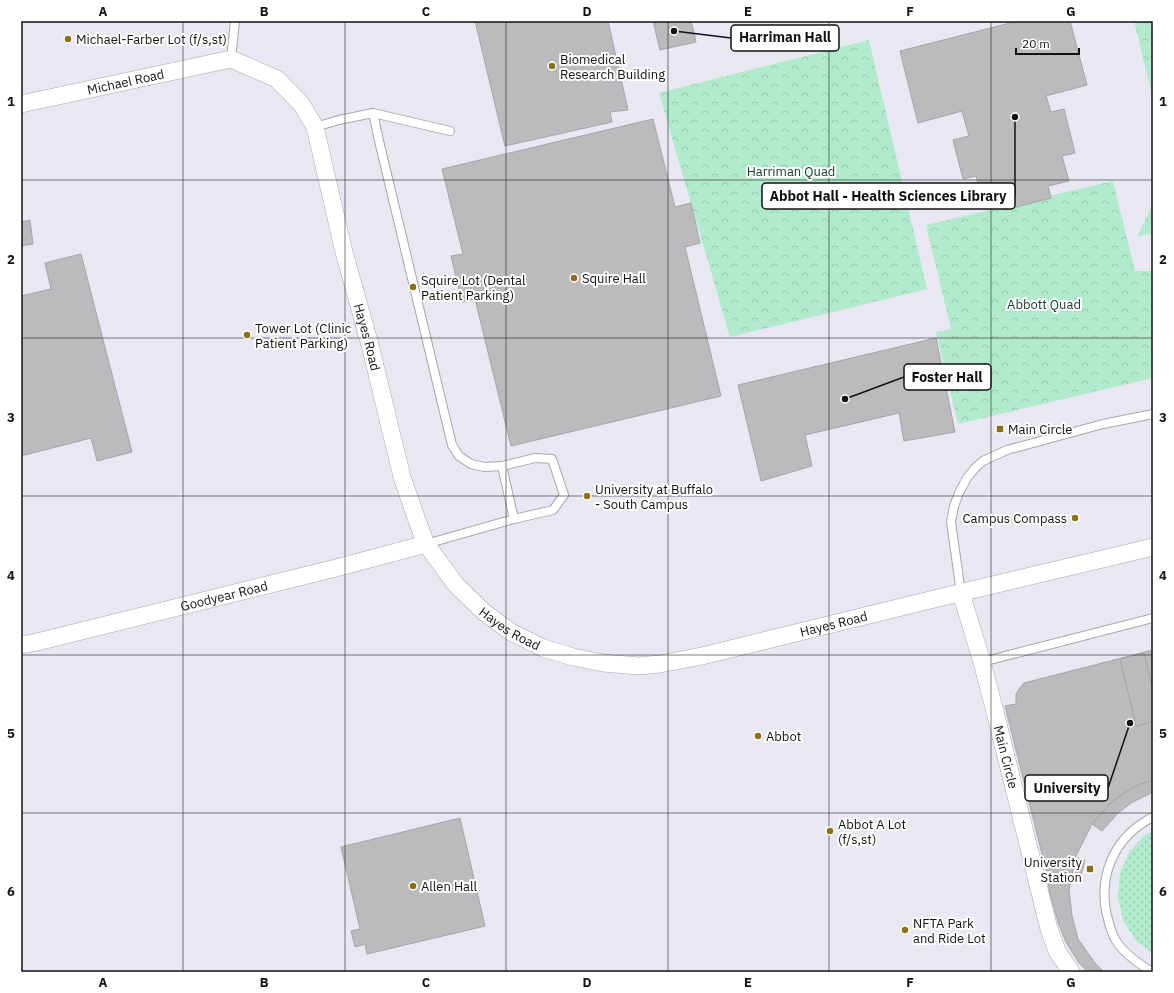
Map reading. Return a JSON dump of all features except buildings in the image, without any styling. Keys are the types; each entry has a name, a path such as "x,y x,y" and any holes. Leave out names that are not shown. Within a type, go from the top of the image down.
{"street":[{"name":"Michael Road","path":"21,104 231,59"},
{"name":"Hayes Road","path":"231,59 277,79 302,105 315,127 344,252 370,345 402,477 426,544 456,585 484,612 511,632 543,648 573,657 603,663 639,666 660,664 702,656 1153,547"},
{"name":"Goodyear Road","path":"21,645 336,568 426,544"},
{"name":"Main Circle","path":"961,593 982,662 1049,929 1057,951 1071,972"}],"lane":[{"path":"231,59 235,21"},
{"path":"373,113 381,153 452,445 459,456 471,464 484,467 502,466 535,458 552,459 564,495 553,510 514,519 426,544"},
{"path":"315,127 373,113 450,131"},
{"name":"Main Circle","path":"961,593 951,522 954,506 959,493 967,478 975,468 983,461 1007,450 1102,424 1153,414"},
{"path":"502,466 514,519"},
{"path":"982,662 1153,618"},
{"path":"1152,972 1132,957 1114,938 1109,926 1104,897 1107,874 1115,851 1130,833 1139,825 1153,817"}],"shaded area":[{"name":"University at Buffalo - South Campus","path":"21,21 1153,21 1153,972 21,972"}],"green space":[{"path":"1134,21 1153,21 1153,99"},
{"name":"Harriman Quad","path":"869,40 927,289 730,337 659,93"},
{"name":"Abbott Quad","path":"1113,181 1135,271 1153,271 1153,378 958,424 936,332 951,329 926,225"},
{"path":"1153,203 1153,233 1137,237"},
{"path":"1153,831 1153,954 1136,941 1123,920 1118,897 1120,874 1129,852 1145,835"}],"place":[{"name":"Harriman Hall","path":"674,31"},
{"name":"Michael-Farber Lot (f/s,st)","path":"68,39"},
{"name":"Biomedical Research Building","path":"552,66"},
{"name":"Abbot Hall - Health Sciences Library","path":"1015,117"},
{"name":"Squire Hall","path":"574,278"},
{"name":"Squire Lot (Dental Patient Parking)","path":"413,287"},
{"name":"Tower Lot (Clinic Patient Parking)","path":"247,335"},
{"name":"Foster Hall","path":"845,399"},
{"name":"Main Circle","path":"1000,429"},
{"name":"University at Buffalo - South Campus","path":"587,496"},
{"name":"Campus Compass","path":"1075,518"},
{"name":"University","path":"1130,723"},
{"name":"Abbot","path":"758,736"},
{"name":"Abbot A Lot (f/s,st)","path":"830,831"},
{"name":"University Station","path":"1090,869"},
{"name":"Allen Hall","path":"413,886"},
{"name":"NFTA Park and Ride Lot","path":"905,930"}]}
